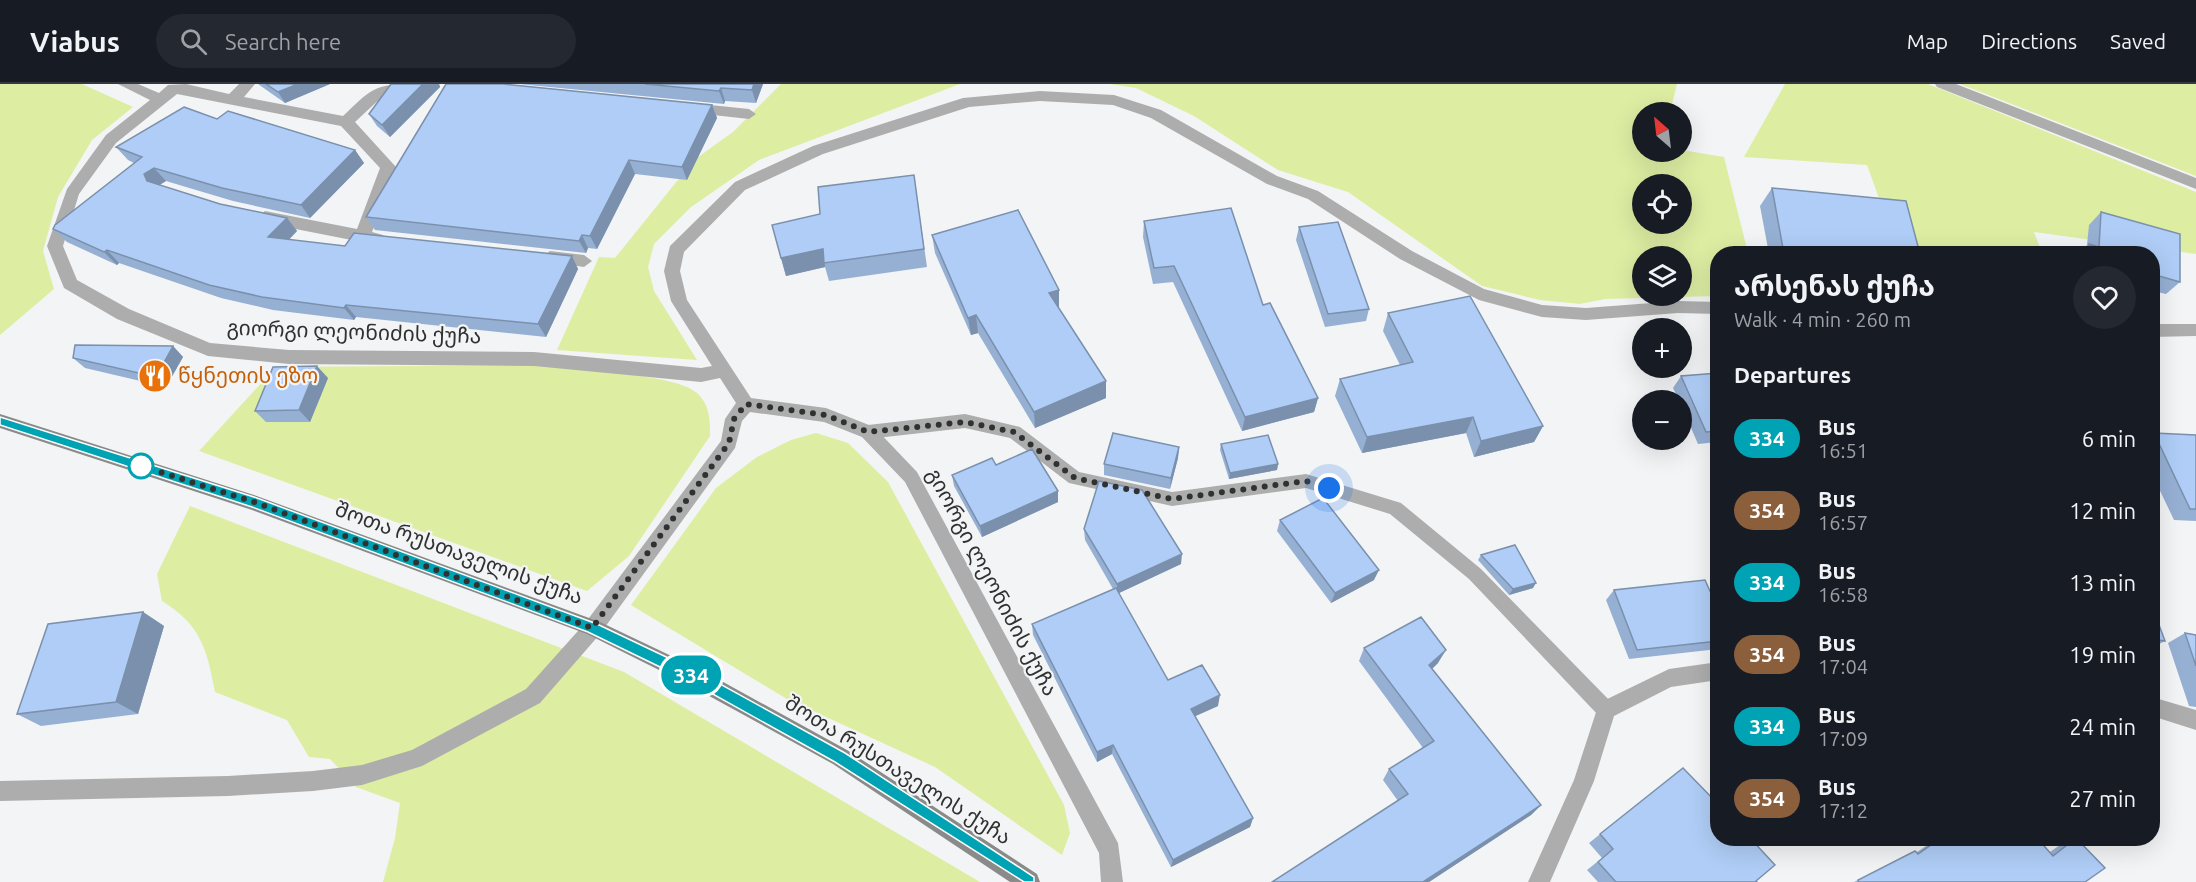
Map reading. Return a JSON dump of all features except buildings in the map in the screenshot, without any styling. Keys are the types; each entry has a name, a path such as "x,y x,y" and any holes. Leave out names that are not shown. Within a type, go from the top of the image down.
{"main road":[{"name":"შოთა რუსთაველის ქუჩა","path":"0,421 254,502 592,628 698,679 840,757 1029,882"}],"street":[{"path":"125,84 160,99"},
{"path":"232,100 248,84"},
{"path":"346,122 379,91 406,84"},
{"path":"1942,84 2196,184"},
{"path":"176,86 232,100 346,122 388,167 362,237"},
{"name":"გიორგი ლეონიძის ქუჩა","path":"176,86 111,139 72,193 55,246 70,284 123,314 208,349 289,357 534,359 701,375 722,371"},
{"path":"0,791 228,786 362,775 416,759 471,732 533,696 592,628 729,443 734,419 746,404 722,371 679,301 672,271 676,250 740,186 818,150 968,102 1040,96 1114,100 1156,114 1272,180 1313,195 1406,255 1479,294 1542,311 1586,314 1710,308"},
{"path":"680,107 749,114"},
{"path":"254,214 362,237 398,241"},
{"path":"539,256 585,261"},
{"path":"2160,330 2196,330"},
{"name":"გიორგი ლეონიძის ქუჩა","path":"746,404 826,415 868,432 911,477 1110,851 1112,882"},
{"path":"1539,882 1584,781 1606,710 1669,678 1710,672"},
{"path":"2160,709 2196,720"}],"lane":[{"path":"868,432 965,422 1014,432 1075,478 1172,499 1306,481 1395,508 1475,574 1606,710"}],"green space":[{"path":"0,84 82,84 133,107 92,140 58,197 43,251 54,289 0,335"},
{"path":"781,84 960,84 759,160 691,207 654,244 648,267 654,291 697,360 557,350 599,257 615,258 694,160 733,132"},
{"path":"1110,84 1677,84 1672,102 1632,102 1632,162 1692,162 1692,152 1724,157 1746,246 1710,246 1710,296 1692,297 1692,246 1632,246 1632,298 1605,299 1580,304 1540,300 1482,286 1348,192 1278,170 1194,116 1136,88"},
{"path":"1785,84 1928,84 2196,192 2196,254 2160,249 2160,246 2137,246 2034,232 2039,246 1896,246 1867,165 1744,157"},
{"path":"1960,84 2196,84 2196,176"},
{"path":"528,365 617,373 667,381 685,386 697,393 705,403 708,413 710,436 629,556 587,591 199,451 276,367"},
{"path":"816,433 848,443 888,482 1064,805 1070,833 1062,855 935,767 787,699 631,605 716,488 757,457 791,440"},
{"path":"190,506 624,672 980,882 383,882 395,838 400,803 356,787 330,759 309,757 287,720 215,692 209,663 200,639 186,619 162,601 157,574"}],"bus line":[{"name":"334","path":"0,421 254,502 592,628 698,679 840,757 1029,882"}],"place":[{"name":"წყნეთის ეზო","path":"155,376"}],"route":[{"path":"141,466 254,502 592,628 729,443 734,419 746,404 826,415 868,432 965,422 1014,432 1075,478 1172,499 1306,481 1329,488"}]}
